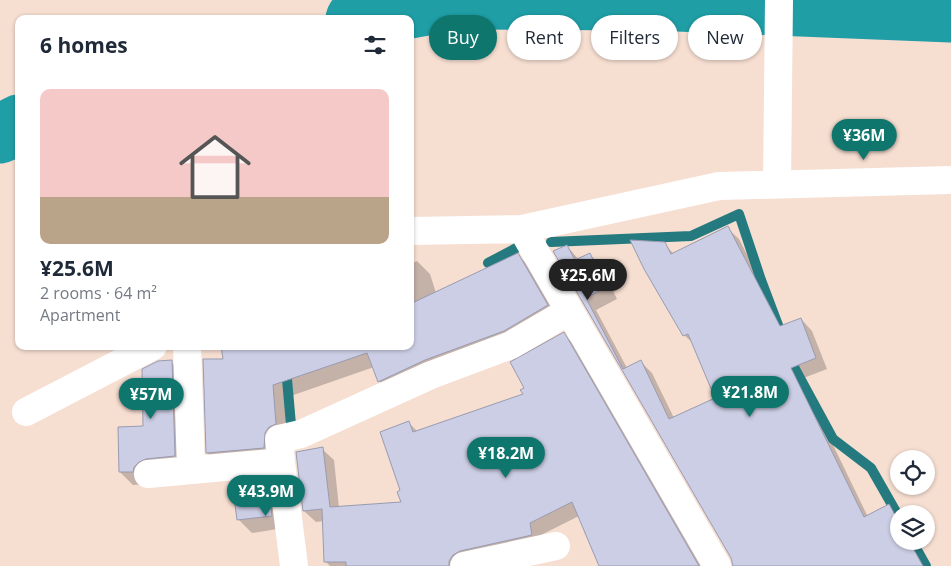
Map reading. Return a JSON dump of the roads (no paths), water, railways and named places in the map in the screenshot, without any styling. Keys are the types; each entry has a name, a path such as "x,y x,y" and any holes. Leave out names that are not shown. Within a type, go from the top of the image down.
{"street":[{"path":"777,179 779,0"},
{"path":"414,231 522,229 719,186 777,179 951,180"},
{"path":"522,229 717,566"},
{"path":"148,474 191,470 290,445 431,375 511,345 569,311"},
{"path":"26,412 145,350"},
{"path":"187,350 191,470"},
{"path":"290,445 294,566"},
{"path":"464,566 556,546"}],"waterway":[{"path":"377,15 460,0"},
{"path":"485,0 652,1 951,13"},
{"path":"0,134 15,126"},
{"path":"551,242 691,236 739,214 778,325"},
{"path":"488,263 520,246"},
{"path":"790,355 795,369 833,439 871,468 892,505"},
{"path":"286,368 292,436"},
{"path":"917,550 926,566"}]}
